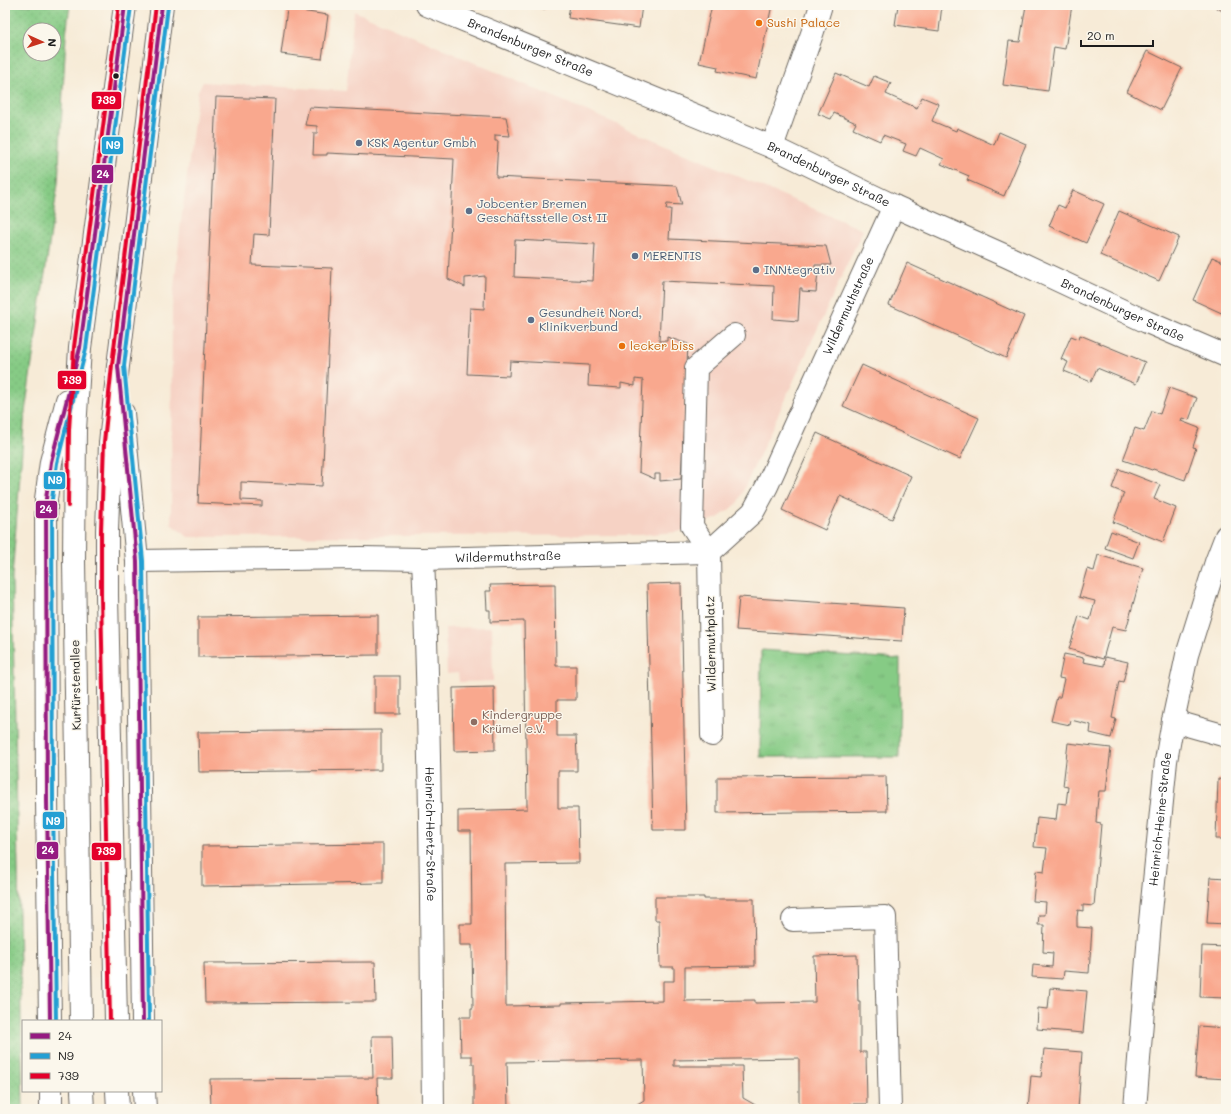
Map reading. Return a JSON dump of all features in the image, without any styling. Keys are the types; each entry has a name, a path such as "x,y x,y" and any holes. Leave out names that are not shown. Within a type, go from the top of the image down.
{"main road":[{"name":"Kurfürstenallee","path":"81,1020 74,561 75,430 80,348 124,5"},
{"path":"116,1020 107,596 107,531 110,444 118,366 162,5"},
{"name":"Brandenburger Straße","path":"427,5 772,147 894,206 1006,256 1140,319 1226,356"},
{"path":"772,147 821,5"},
{"name":"Wildermuthstraße","path":"137,561 360,558 423,559 709,552 753,512 767,486 855,295 894,206"},
{"path":"709,552 692,526 696,368 734,335"},
{"name":"Kurfürstenallee","path":"50,1020 47,800 46,499 51,462 80,348"},
{"path":"118,366 137,561 143,1020"},
{"name":"Heinrich-Heine-Straße","path":"1135,1109 1150,922 1166,761 1187,656 1216,562 1226,536"},
{"name":"Wildermuthplatz","path":"709,552 712,735"},
{"name":"Heinrich-Hertz-Straße","path":"423,559 426,625 428,747 432,1109"},
{"path":"1173,721 1226,736"},
{"path":"793,920 885,917 890,1109"},
{"path":"51,1092 51,1109"},
{"path":"82,1092 83,1109"},
{"path":"117,1092 118,1109"},
{"path":"144,1092 145,1109"}],"shaded area":[{"path":"354,11 863,230 737,504 718,518 678,532 638,535 188,537 171,524 172,308 181,222 198,91 203,82 346,91"},
{"name":"Kindergruppe Krümel e.V.","path":"492,627 493,681 459,682 458,673 447,674 445,628"}],"green space":[{"path":"5,5 70,5 66,35 58,183 25,412 12,577 23,1109 5,1109"},
{"path":"761,650 900,659 899,757 760,757"}],"building":[{"path":"531,5 546,5 545,9 531,7"},
{"path":"570,5 642,5 639,28 568,18"},
{"path":"712,5 772,5 756,79 717,71 718,67 699,63"},
{"path":"898,5 942,5 939,31 895,25"},
{"path":"1026,5 1072,5 1065,49 1054,47 1048,91 1003,85 1009,41 1020,42"},
{"path":"1212,5 1226,5 1226,13"},
{"path":"287,9 328,15 322,59 281,54"},
{"path":"1147,51 1182,68 1161,110 1127,92"},
{"path":"836,73 869,87 874,76 891,83 886,94 917,108 922,97 939,104 932,121 956,131 957,128 994,145 999,132 1026,144 1004,196 967,180 969,176 941,164 944,159 920,148 916,156 903,151 906,144 883,135 880,141 853,129 856,123 834,113 831,119 818,114"},
{"path":"216,97 275,99 269,235 254,234 252,265 332,268 322,486 241,482 241,500 262,501 262,506 198,503"},
{"path":"309,107 506,117 510,136 495,135 495,141 498,141 496,177 677,186 682,205 667,204 666,209 671,209 669,239 826,246 831,265 815,265 815,271 818,271 816,292 802,291 802,288 800,288 798,321 773,319 774,286 662,281 659,341 667,341 667,337 688,344 681,479 660,481 660,474 655,474 655,479 639,472 643,380 635,379 635,386 621,383 621,388 588,386 589,365 510,361 509,376 467,374 470,308 484,309 485,276 465,278 465,287 448,279 454,159 327,153 327,155 313,155 314,133 317,133 317,126 305,125","holes":["515,240 595,244 593,281 514,277"]},
{"path":"1073,190 1104,204 1086,243 1049,226 1058,205 1065,208"},
{"path":"1119,211 1179,237 1159,281 1100,255"},
{"path":"1212,257 1226,263 1226,315 1193,300"},
{"path":"907,263 1024,316 1006,358 889,305"},
{"path":"1080,335 1145,362 1136,384 1097,368 1091,382 1064,371 1068,362 1061,359 1071,336 1079,339"},
{"path":"862,365 979,418 960,459 843,406"},
{"path":"1169,388 1197,398 1189,420 1182,418 1181,421 1199,428 1193,447 1196,448 1185,480 1123,460 1135,428 1144,431 1152,411 1160,414"},
{"path":"817,433 911,476 892,519 840,496 825,530 782,510"},
{"path":"1119,469 1160,485 1154,499 1176,508 1163,542 1113,522 1124,493 1112,488"},
{"path":"1111,531 1139,542 1133,558 1105,548"},
{"path":"1098,555 1143,568 1126,630 1112,627 1103,659 1069,649 1079,616 1090,620 1095,601 1079,597 1087,569 1094,571"},
{"path":"681,583 686,830 653,830 647,584"},
{"path":"555,584 556,666 576,666 576,700 557,700 557,736 576,736 577,756 577,771 558,771 558,808 578,808 579,863 505,864 506,1006 561,1005 561,1003 663,1001 663,981 674,981 674,967 660,967 659,920 655,920 655,897 754,899 755,966 685,967 685,1001 755,1000 755,1003 815,1002 814,956 857,955 858,1001 860,1001 860,1052 866,1052 867,1104 849,1104 849,1109 799,1109 799,1058 674,1060 674,1066 742,1066 743,1098 757,1106 757,1109 629,1109 644,1100 643,1060 507,1062 508,1109 474,1109 474,1064 472,1064 472,1056 461,1056 460,1017 471,1017 471,1008 473,1008 472,945 460,945 460,924 472,924 471,831 458,831 458,811 527,809 524,621 490,622 490,610 487,610 486,591 491,591 490,585"},
{"path":"739,597 904,608 902,641 736,630"},
{"path":"378,615 378,655 198,657 198,617"},
{"path":"1064,654 1084,658 1083,662 1104,666 1105,657 1128,662 1123,682 1119,681 1112,718 1116,719 1111,738 1090,733 1091,725 1071,720 1070,725 1051,721 1057,697 1060,697 1064,679 1059,678"},
{"path":"375,676 400,676 400,714 375,714"},
{"name":"Kindergruppe Krümel e.V.","path":"494,687 495,750 454,751 453,688"},
{"path":"381,730 381,770 199,772 198,732"},
{"path":"1068,743 1111,748 1106,791 1099,791 1097,808 1096,823 1101,824 1094,906 1083,905 1083,911 1078,910 1077,917 1077,927 1092,928 1089,973 1064,971 1063,979 1032,977 1033,965 1052,967 1053,953 1043,952 1044,925 1038,925 1039,915 1045,915 1046,902 1033,901 1036,871 1044,872 1047,848 1034,847 1037,818 1056,820 1058,803 1066,804 1068,787 1063,786"},
{"path":"886,776 887,811 717,813 717,777"},
{"path":"1218,779 1226,780 1226,839 1216,839"},
{"path":"383,844 383,883 202,886 202,846"},
{"path":"1210,877 1226,878 1226,924 1207,923"},
{"path":"1202,946 1226,947 1226,998 1200,997"},
{"path":"375,962 376,1002 205,1003 204,963"},
{"path":"1050,988 1087,991 1083,1033 1037,1029 1038,1008 1048,1009"},
{"path":"1199,1026 1226,1028 1226,1079 1195,1077"},
{"path":"372,1036 392,1036 393,1078 377,1078 378,1109 211,1109 210,1079 373,1078"},
{"path":"1044,1049 1082,1052 1078,1109 1028,1109 1031,1076 1041,1077"}],"transit line":[{"name":"739","path":"68,506 69,430 74,347 119,5"},
{"name":"24","path":"50,1020 47,800 46,499 51,462 80,348 125,5"},
{"name":"739","path":"110,1020 101,596 101,531 104,442 156,5"},
{"name":"24","path":"143,1020 137,561 118,366 162,5"},
{"name":"N9","path":"56,1020 53,800 52,499 57,463 86,349 131,6"},
{"name":"N9","path":"149,1020 143,561 124,366 168,6"}],"place":[{"name":"Sushi Palace","path":"759,23"},
{"name":"KSK Agentur Gmbh","path":"359,143"},
{"name":"Jobcenter Bremen Geschäftsstelle Ost II","path":"469,211"},
{"name":"MERENTIS","path":"635,256"},
{"name":"INNtegrativ","path":"756,270"},
{"name":"Gesundheit Nord, Klinikverbund","path":"531,320"},
{"name":"lecker biss","path":"622,346"},
{"name":"Kindergruppe Krümel e.V.","path":"474,722"}]}
